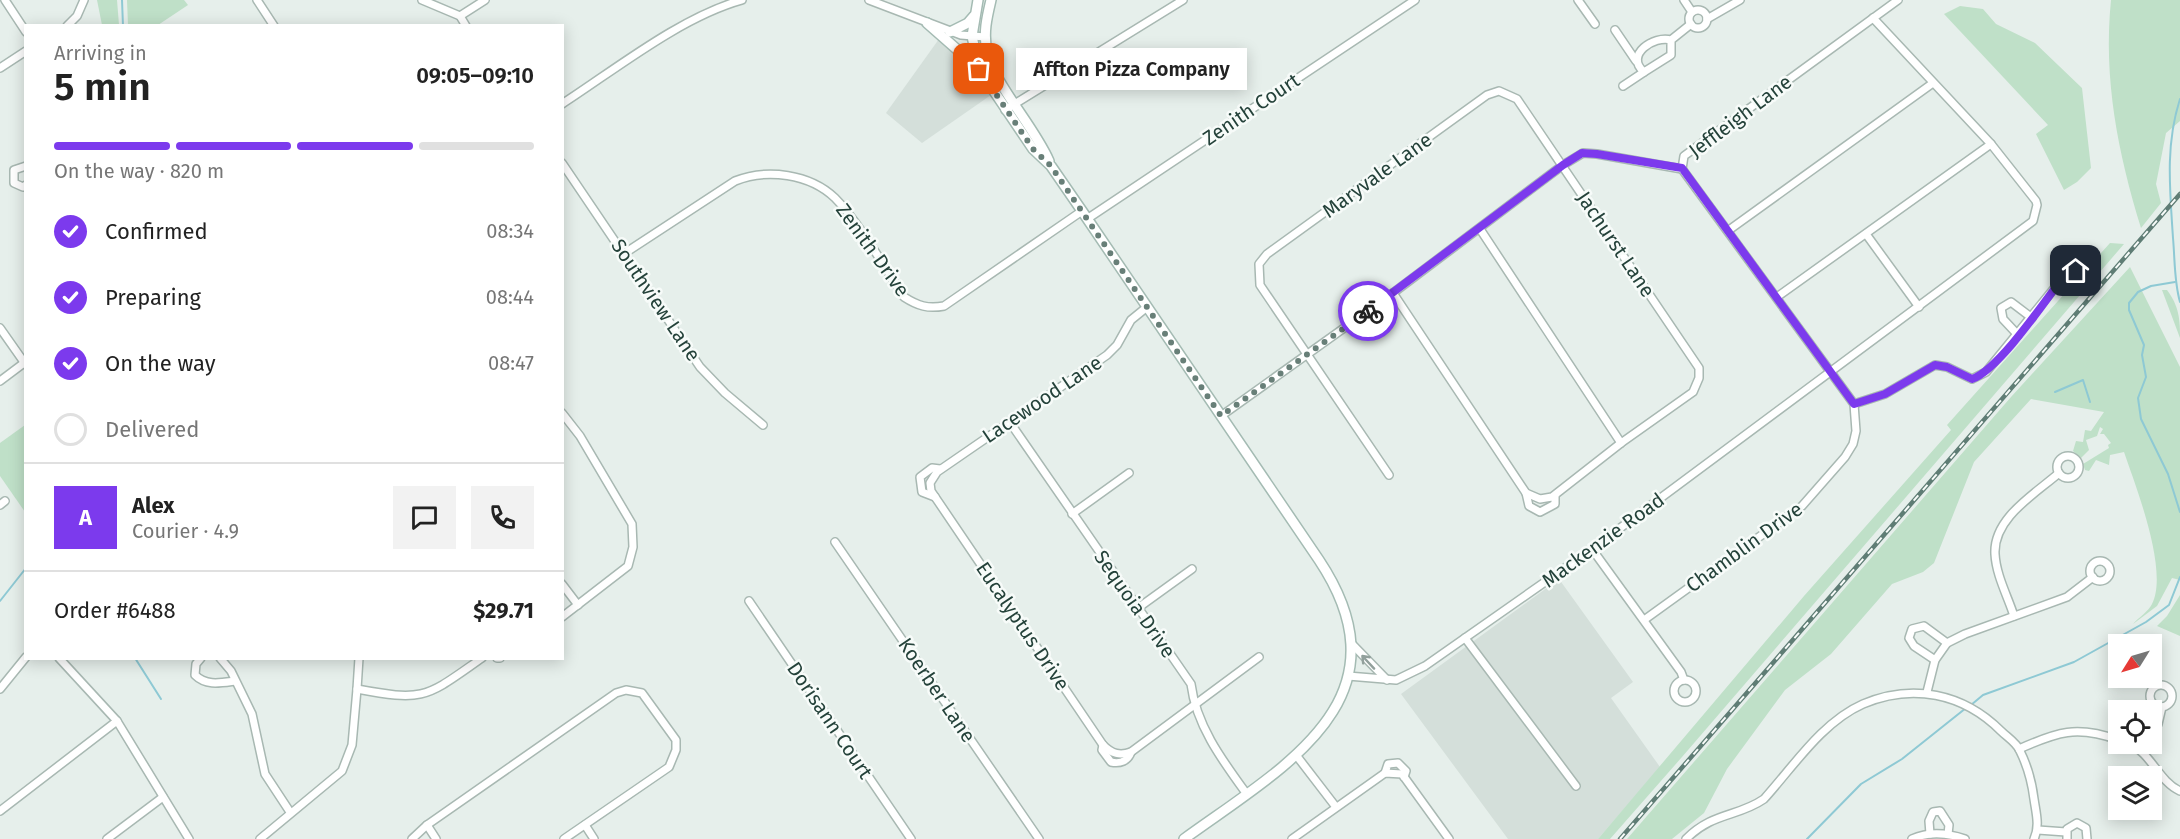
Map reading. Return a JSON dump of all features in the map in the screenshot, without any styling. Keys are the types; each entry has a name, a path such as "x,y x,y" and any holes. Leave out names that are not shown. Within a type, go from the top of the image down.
{"main road":[{"path":"978,0 972,36 979,69"},
{"path":"991,0 985,37 991,64 1041,143 1051,166 1335,585 1346,614 1351,643 1348,676 1338,705 1327,724 1296,755 1184,839"},
{"path":"950,32 961,27 974,16"},
{"path":"927,22 979,69 1033,149 1051,166"}],"street":[{"path":"5,0 24,29"},
{"path":"69,24 78,16 84,0"},
{"path":"257,0 273,24"},
{"path":"422,0 460,16 465,24"},
{"path":"460,16 484,0"},
{"path":"564,103 688,23 720,7 742,0"},
{"path":"869,0 950,32 985,37"},
{"path":"1005,110 1183,0"},
{"name":"Zenith Court","path":"1085,215 1415,0"},
{"path":"1578,0 1595,24"},
{"path":"1684,0 1692,12"},
{"path":"1691,24 1702,27 1707,19 1740,0"},
{"name":"Jeffleigh Lane","path":"1221,416 1394,293 1582,153 1682,168 1684,156 1898,0"},
{"path":"1691,24 1689,16 1692,12 1701,10 1707,19"},
{"path":"1777,297 1991,144 1873,18"},
{"path":"1636,61 1638,52 1657,39 1671,40 1691,24"},
{"path":"1615,30 1644,72"},
{"path":"1623,86 1671,56 1671,40"},
{"path":"0,68 24,52"},
{"path":"1729,230 1933,83"},
{"name":"Jachurst Lane","path":"1499,91 1517,99 1699,368 1699,378 1693,392 1621,443"},
{"name":"Maryvale Lane","path":"1308,354 1260,285 1259,264 1267,254 1487,95 1499,91"},
{"name":"Mackenzie Road","path":"1348,676 1387,680 1410,675 1465,639 1592,549 2033,221 2036,201 1991,144"},
{"name":"Southview Lane","path":"564,166 700,367 725,393 764,425"},
{"path":"24,167 14,170 12,176 14,183 24,186"},
{"path":"1682,168 1854,404 1885,394 1935,365 1947,367 1972,379 1986,372 2061,280"},
{"name":"Zenith Drive","path":"625,253 735,182 750,175 791,176 814,184 833,196 904,297 921,307 935,308 944,306 1085,215"},
{"path":"1480,229 1621,443 1554,496 1540,500 1526,493"},
{"path":"1866,234 1918,307"},
{"path":"1394,293 1526,493 1528,506 1540,512 1555,504 1554,496"},
{"path":"2018,335 2003,319 2001,308 2011,302 2032,318"},
{"name":"Lacewood Lane","path":"930,483 940,469 1114,350 1131,320 1147,307"},
{"path":"0,328 24,363"},
{"path":"1308,354 1389,475"},
{"path":"0,381 24,365"},
{"name":"Chamblin Drive","path":"1644,620 1802,506 1845,457 1853,444 1856,431 1854,404"},
{"path":"564,416 580,436 632,524 633,547 628,566 564,615"},
{"name":"Sequoia Drive","path":"1009,421 1191,684 1194,706 1222,758 1246,793"},
{"name":"Eucalyptus Drive","path":"934,497 922,492 920,477 932,468 940,469"},
{"path":"1072,514 1129,472"},
{"path":"2014,616 1997,564 1997,536 2008,517 2059,473"},
{"name":"Eucalyptus Drive","path":"930,483 934,497 1103,745 1113,753 1123,755 1131,752"},
{"name":"Koerber Lane","path":"835,542 1039,839"},
{"path":"1592,549 1684,680"},
{"path":"1138,608 1192,569"},
{"path":"1927,692 1935,660 1947,644 1965,634 2067,597 2093,577"},
{"path":"564,587 578,605"},
{"name":"Dorisann Court","path":"749,602 910,839"},
{"path":"1935,660 1914,646 1909,638 1912,629 1924,626 1947,644"},
{"path":"1465,639 1576,786"},
{"path":"1351,643 1387,680"},
{"path":"1103,745 1102,750 1111,762 1118,763 1125,760 1131,752 1259,657"},
{"path":"0,689 24,659"},
{"path":"61,660 117,721 189,839"},
{"path":"199,660 196,664 195,675 200,680 211,683 235,681"},
{"path":"222,660 231,672 252,714 265,774 290,812"},
{"path":"260,839 342,771 352,745 359,660"},
{"path":"357,688 412,697 435,691 479,660"},
{"path":"412,839 427,825 616,693 635,690 647,697 676,741 676,750 669,767 564,839"},
{"path":"1686,839 1695,830 1719,815 1755,806 1764,799 1833,723 1862,705 1907,692 1927,692 1974,710 1990,720 2019,748 2033,786 2038,830 2034,839"},
{"path":"0,811 117,721"},
{"path":"2019,748 2056,733 2098,733 2108,736"},
{"path":"2145,754 2170,787 2180,791"},
{"path":"1296,755 1336,807"},
{"path":"1292,839 1389,772 1404,777 1449,839"},
{"path":"107,839 163,797"},
{"path":"1930,834 1929,821 1933,812 1940,812 1949,825 1948,834"},
{"path":"2038,830 2067,836 2073,824 2080,824 2087,832 2086,839"},
{"path":"427,825 436,839"},
{"path":"585,825 594,839"},
{"path":"1912,839 1930,834 1948,834 1965,839"}],"shaded area":[{"path":"939,39 966,64 991,95 922,143 886,113"},
{"path":"1559,579 1633,682 1611,698 1660,767 1598,839 1508,839 1401,694"}],"green space":[{"path":"97,0 117,0 119,24 102,24"},
{"path":"127,0 184,0 188,5 160,24 128,24"},
{"path":"2111,0 2180,0 2180,121 2166,133 2156,184 2161,203 2141,228 2125,172 2114,116 2109,58"},
{"path":"1960,6 1983,9 1996,24 2035,43 2082,88 2091,168 2077,182 2064,190 2036,134 2048,125 1944,14"},
{"path":"2110,243 2124,244 1610,839 1598,839 1804,596 1951,430 1947,425"},
{"path":"2130,267 2180,367 2180,580 2172,578 2157,606 2133,624 2152,604 2156,589 2156,571 2149,529 2124,452 2110,455 2109,465 2096,460 2089,471 2085,470 2083,464 2109,448 2108,445 2111,443 2104,434 2100,434 2103,429 2100,427 2097,436 2086,440 2089,450 2081,458 2073,451 2076,441 2083,442 2085,430 2091,431 2104,412 2031,399 1974,462 1934,563 1923,572 1892,584 1831,654 1785,690 1727,769 1704,813 1672,839 1627,839 2011,397"},
{"path":"2162,290 2167,290 2176,307 2180,338"},
{"path":"24,426 24,511 0,476 0,443"},
{"path":"2180,595 2180,636 2157,626 2167,616"}],"waterway":[{"path":"122,0 123,24"},
{"path":"2180,99 2170,151 2175,270 2180,302"},
{"path":"2175,282 2151,286 2138,292 2129,303 2129,310 2144,345 2142,355 2146,377 2138,398 2141,419 2168,474 2180,512"},
{"path":"2055,392 2083,380 2090,402"},
{"path":"0,601 24,571"},
{"path":"1971,705 1983,695 2074,662 2146,622 2169,605 2180,577"},
{"path":"136,660 161,699"},
{"path":"1807,839 1861,784 1902,759 1966,708"}],"railway":[{"path":"1620,839 2180,194"}],"way so far":[{"path":"979,69 1033,149 1051,166 1221,416 1368,311"}],"place":[{"name":"Affton Pizza Company","path":"979,69"}],"route":[{"path":"1368,311 1582,153 1682,168 1854,404 1900,387 1935,365 1947,367 1972,379 1986,372 2061,280 2071,280 2076,271"}]}
